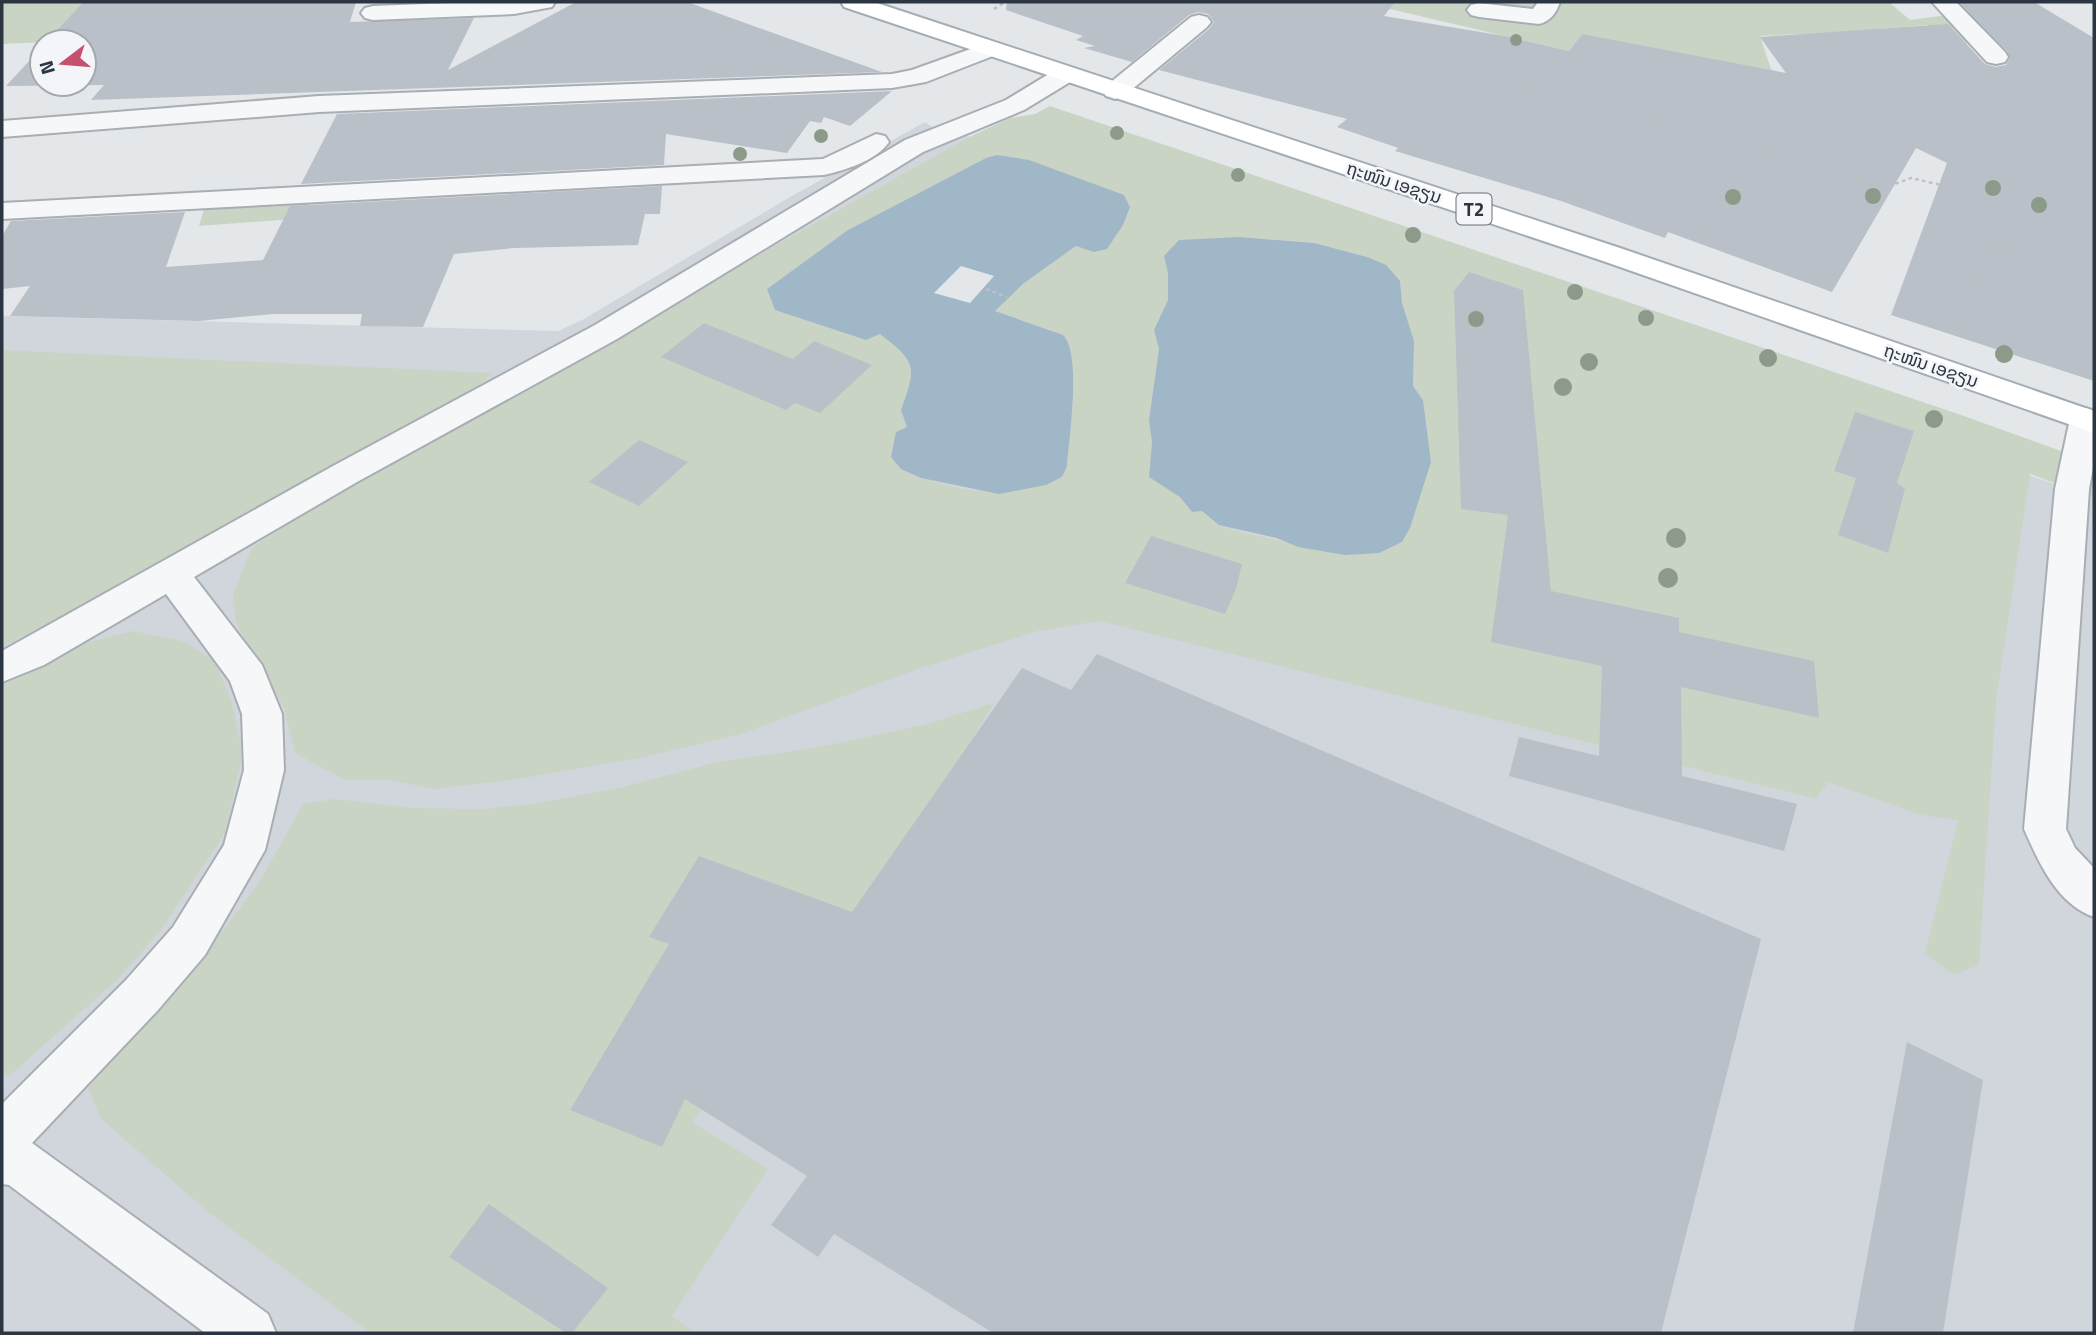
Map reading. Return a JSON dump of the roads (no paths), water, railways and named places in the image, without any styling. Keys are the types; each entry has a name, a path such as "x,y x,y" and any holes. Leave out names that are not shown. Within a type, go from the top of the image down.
{"main road":[{"name":"ຖະໜົນ ເອຊຽນ","path":"852,2 1670,275 2090,421"}],"street":[{"path":"373,13 514,7 544,2"},
{"path":"1479,10 1539,17 1549,2"},
{"path":"1943,2 1996,57"},
{"path":"1115,91 1199,22"},
{"path":"2,129 319,104 892,81 917,77 990,49"},
{"path":"2,667 30,654 345,474 606,332 914,146 1016,105 1066,74"},
{"path":"2,211 824,167 842,162 905,128 932,119 1016,105"},
{"path":"2090,421 2072,489 2045,829 2059,860 2094,898"},
{"path":"2,1139 142,995 189,941 244,850 264,770 262,714 248,676 201,611 170,574"},
{"path":"2,1159 20,1163 249,1333"}],"water":[{"path":"997,155 1029,160 1124,195 1130,207 1123,225 1107,249 1094,252 1076,246 1024,283 995,311 1063,335 1069,345 1073,377 1067,466 1062,477 1046,485 999,494 921,478 901,469 891,457 896,432 907,427 901,410 911,375 907,359 880,334 866,340 775,310 767,289 848,230 986,158"},
{"path":"1239,237 1314,243 1367,257 1386,265 1400,281 1402,303 1414,341 1413,386 1423,400 1431,462 1410,528 1402,542 1379,553 1345,555 1298,547 1277,538 1219,525 1202,511 1192,512 1180,497 1149,477 1152,442 1149,420 1159,349 1154,330 1168,300 1168,273 1164,256 1179,240"}]}
